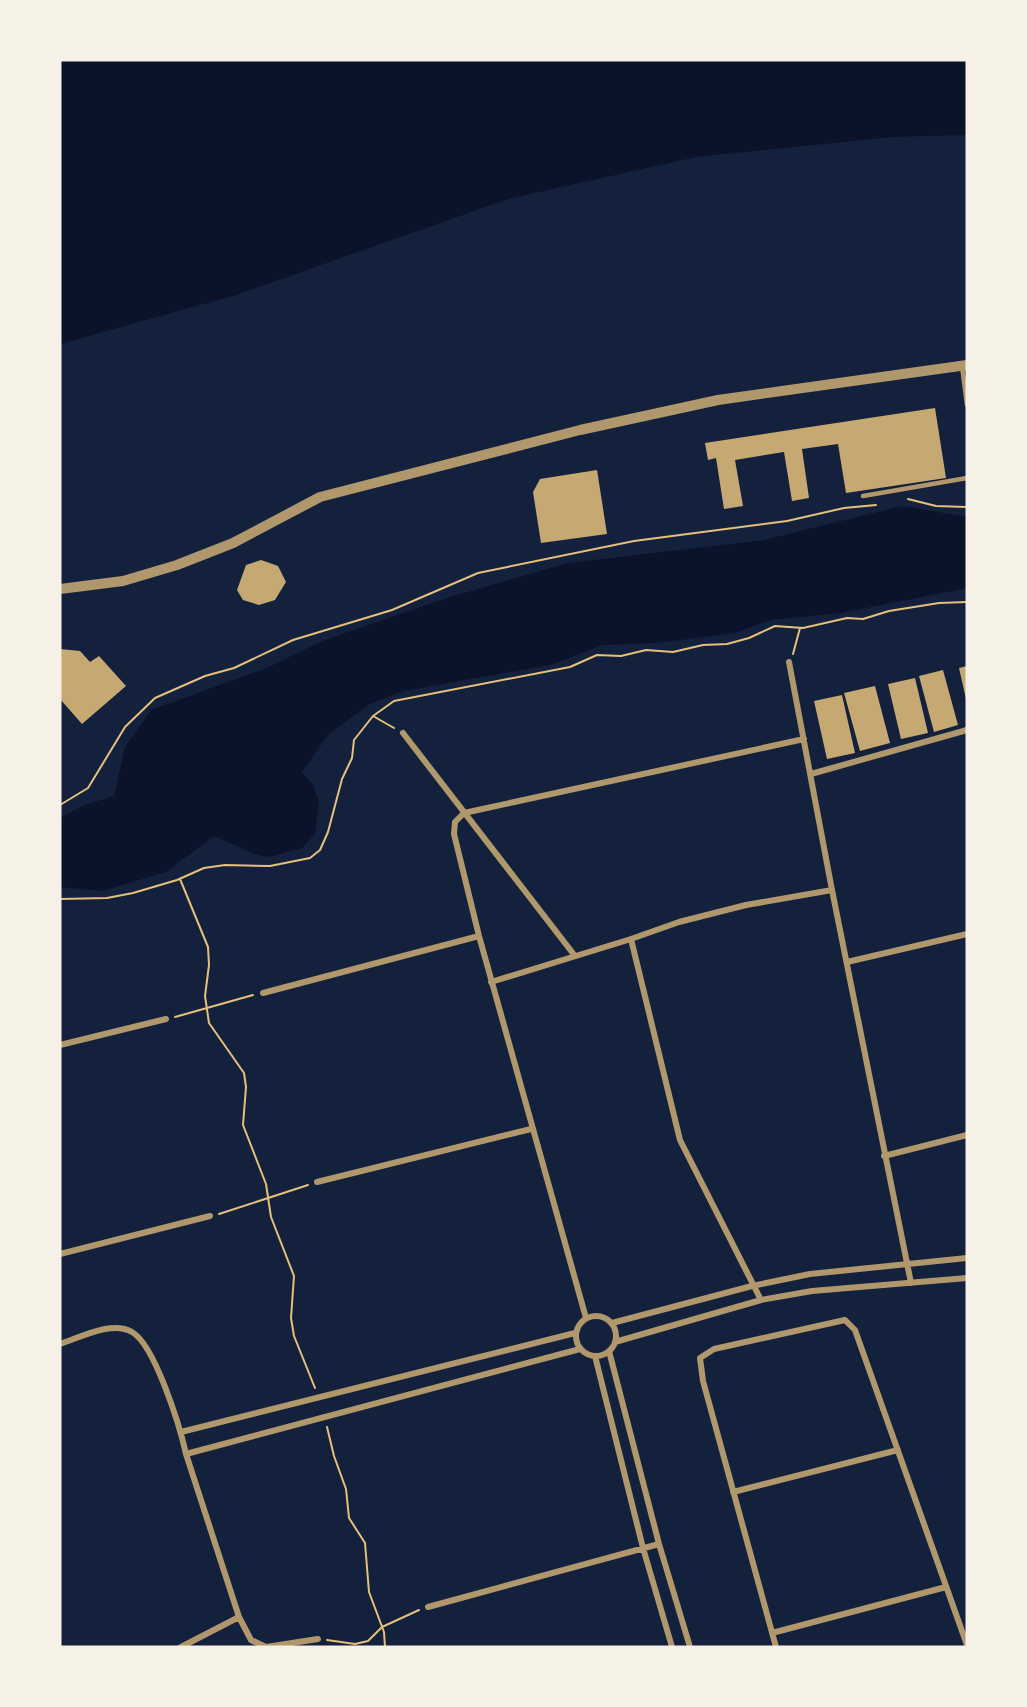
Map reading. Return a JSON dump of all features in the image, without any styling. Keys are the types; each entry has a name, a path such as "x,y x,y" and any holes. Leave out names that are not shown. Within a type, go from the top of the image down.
{"street":[{"path":"60,589 123,581 177,565 233,543 320,497 580,430 718,400 964,365"},
{"path":"789,662 884,1156 911,1283"},
{"path":"811,774 967,730"},
{"path":"403,733 575,956"},
{"path":"586,1318 491,982 454,834 455,822 464,813 804,739"},
{"path":"491,982 679,922 735,908 832,890"},
{"path":"847,962 967,934"},
{"path":"262,993 479,936"},
{"path":"631,939 680,1140 760,1300"},
{"path":"60,1045 166,1019"},
{"path":"317,1182 531,1129"},
{"path":"884,1156 967,1135"},
{"path":"60,1254 210,1216"},
{"path":"612,1323 752,1286 810,1274 967,1258"},
{"path":"615,1342 760,1300 812,1291 967,1278"},
{"path":"181,1432 575,1333 586,1318 600,1316 612,1323 615,1329 615,1342 609,1351 595,1356 580,1349 324,1415 186,1454"},
{"path":"776,1647 699,1362 704,1353 714,1349 838,1320 850,1322 967,1645"},
{"path":"60,1344 107,1329 132,1332 152,1355 181,1432 186,1454 239,1617 250,1640 266,1647 318,1639"},
{"path":"575,1333 580,1349"},
{"path":"609,1351 659,1544 690,1647"},
{"path":"595,1356 643,1548 672,1647"},
{"path":"734,1492 898,1450"},
{"path":"428,1607 659,1544"},
{"path":"772,1634 946,1587"},
{"path":"181,1647 239,1617"}],"lane":[{"path":"964,365 967,405"},
{"path":"863,496 967,478"}],"path":[{"path":"903,498 936,506 967,507"},
{"path":"60,805 88,788 125,727 155,698 205,676 234,668 293,640 392,610 478,573 634,541 787,521 883,503"},
{"path":"60,899 107,898 180,879 204,868 225,865 270,866 310,858 320,850 328,832 342,779 352,758 354,740 373,716 394,701 570,667 597,655 621,656 646,650 673,652 749,638 775,626 800,628 846,618 863,619 889,611 930,604 967,602"},
{"path":"789,662 800,628"},
{"path":"373,716 403,733"},
{"path":"180,879 208,946 206,1009 209,1023 244,1073 246,1087 243,1125 266,1184 271,1217 294,1276 291,1318 294,1336 320,1398"},
{"path":"166,1019 262,993"},
{"path":"210,1216 317,1182"},
{"path":"324,1415 334,1456 346,1489 349,1518 365,1543 369,1592 382,1627 386,1647"},
{"path":"318,1639 355,1644 368,1641 382,1627 428,1607"}],"water":[{"path":"60,60 967,60 967,135 893,137 696,157 508,199 236,295 60,344"},
{"path":"902,506 967,517 967,588 841,613 771,620 735,633 657,643 603,645 550,665 403,691 370,704 328,735 302,772 312,783 319,801 315,834 302,848 269,857 254,854 214,836 166,872 102,891 60,887 60,818 84,805 114,796 125,747 151,710 269,667 322,641 450,597 568,563 764,540"}],"building":[{"path":"935,408 946,478 846,493 838,444 802,449 809,498 792,501 784,452 735,460 743,506 724,509 716,458 708,460 705,443"},
{"path":"597,470 607,534 541,543 533,492 540,479"},
{"path":"261,560 278,566 286,582 275,600 259,605 243,600 237,590 246,565"},
{"path":"60,649 80,651 90,662 99,656 126,686 82,724 60,699"},
{"path":"967,666 967,699 966,699 959,668"},
{"path":"943,670 958,725 934,732 919,676"},
{"path":"915,678 928,733 901,739 888,684"},
{"path":"875,686 890,743 860,751 844,693"},
{"path":"842,695 855,753 827,759 814,701"}]}
